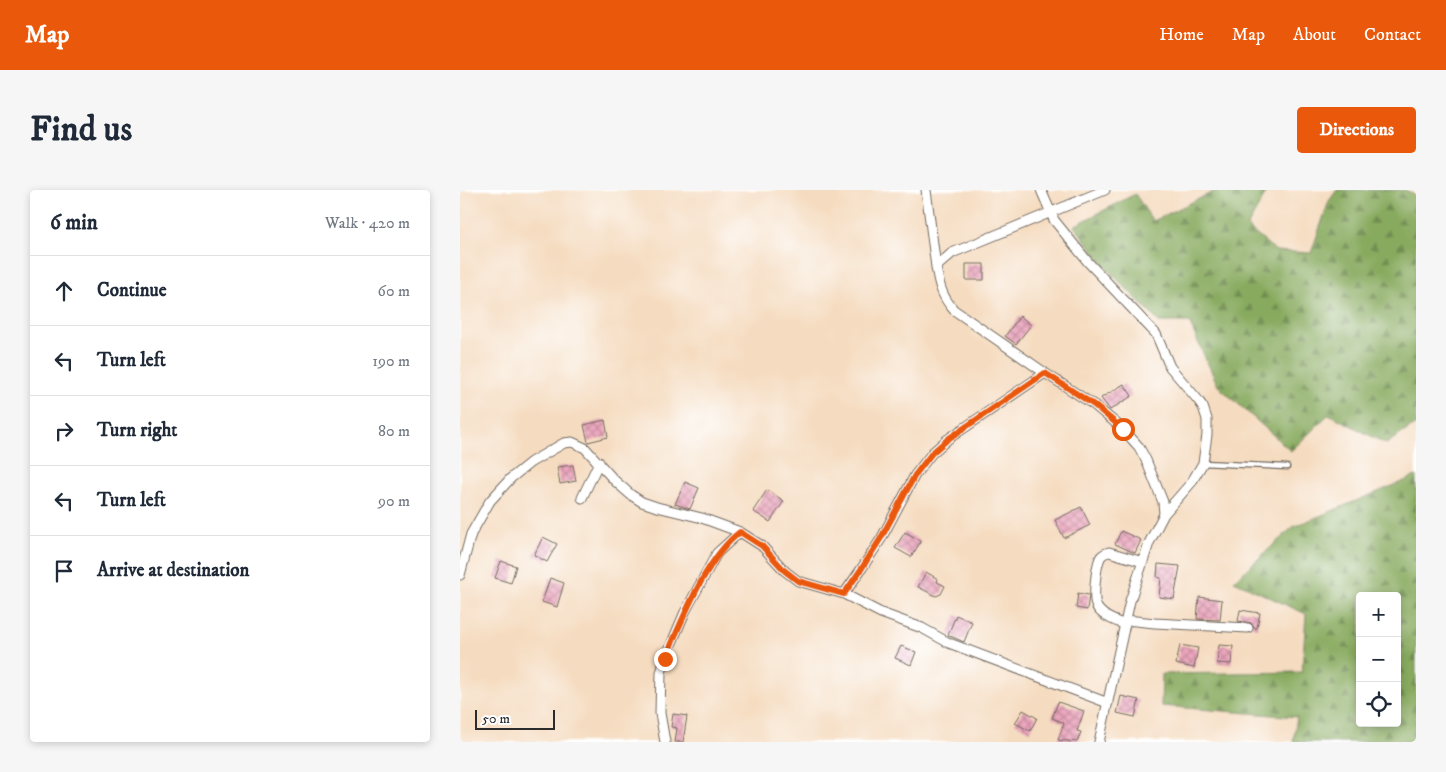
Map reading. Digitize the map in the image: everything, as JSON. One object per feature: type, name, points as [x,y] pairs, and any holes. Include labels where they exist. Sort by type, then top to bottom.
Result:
[{"type":"street","points":[[926,190],[936,268],[945,300],[954,310],[1094,405],[1123,429],[1139,447],[1163,502],[1164,514]]},
{"type":"street","points":[[1041,190],[1050,212],[1088,262],[1152,329],[1170,367],[1203,408],[1207,419],[1208,435],[1203,463],[1191,483],[1164,514],[1149,543],[1130,601],[1098,742]]},
{"type":"street","points":[[936,268],[952,253],[1105,190]]},
{"type":"street","points":[[844,594],[881,538],[915,475],[932,453],[948,439],[1045,373]]},
{"type":"street","points":[[460,575],[471,534],[480,515],[490,501],[518,473],[546,453],[564,443],[572,442],[582,446],[622,488],[642,502],[702,518],[740,532],[762,546],[785,571],[798,581],[844,594],[882,613],[922,628],[958,647],[1108,703]]},
{"type":"street","points":[[582,498],[599,462]]},
{"type":"street","points":[[665,742],[660,713],[662,673],[665,659],[685,612],[715,558],[723,546],[740,532]]},
{"type":"street","points":[[1143,562],[1109,552],[1100,558],[1096,585],[1096,605],[1111,619],[1126,623],[1248,628]]},
{"type":"lane","points":[[1203,463],[1287,467]]},
{"type":"green space","points":[[1217,190],[1264,190],[1265,195],[1247,227],[1276,251],[1311,253],[1329,201],[1337,190],[1406,190],[1416,196],[1416,424],[1386,444],[1329,414],[1291,451],[1218,386],[1189,322],[1159,322],[1108,270],[1074,226],[1135,194],[1153,221]]},
{"type":"green space","points":[[1416,476],[1416,742],[1293,742],[1297,717],[1161,706],[1162,674],[1302,672],[1306,614],[1234,581],[1293,527]]},
{"type":"building","points":[[966,264],[984,264],[984,280],[966,280]]},
{"type":"building","points":[[1020,316],[1031,325],[1016,344],[1005,336]]},
{"type":"building","points":[[1124,384],[1132,396],[1110,410],[1101,398]]},
{"type":"building","points":[[605,420],[608,437],[588,442],[584,425]]},
{"type":"building","points":[[573,465],[576,481],[560,484],[557,467]]},
{"type":"building","points":[[685,482],[699,488],[690,509],[675,504]]},
{"type":"building","points":[[767,490],[784,501],[770,522],[753,511]]},
{"type":"building","points":[[1081,507],[1090,525],[1064,538],[1055,520]]},
{"type":"building","points":[[1121,531],[1141,540],[1135,553],[1115,544]]},
{"type":"building","points":[[905,532],[921,541],[911,557],[895,548]]},
{"type":"building","points":[[543,537],[557,544],[547,562],[534,555]]},
{"type":"building","points":[[501,561],[516,566],[511,583],[495,578]]},
{"type":"building","points":[[1158,564],[1180,566],[1174,599],[1159,597],[1161,578],[1157,577]]},
{"type":"building","points":[[926,572],[938,579],[937,582],[945,586],[941,594],[936,596],[918,587]]},
{"type":"building","points":[[550,578],[564,583],[557,607],[542,602]]},
{"type":"building","points":[[1078,593],[1089,595],[1087,610],[1076,608]]},
{"type":"building","points":[[1199,597],[1222,600],[1220,620],[1197,619]]},
{"type":"building","points":[[1240,610],[1260,613],[1257,628],[1254,628],[1251,623],[1238,621]]},
{"type":"building","points":[[956,615],[972,622],[964,642],[948,635]]},
{"type":"building","points":[[1180,645],[1198,648],[1194,668],[1176,664]]},
{"type":"building","points":[[1219,645],[1233,646],[1231,664],[1217,663]]},
{"type":"building","points":[[901,646],[916,652],[911,665],[895,658]]},
{"type":"building","points":[[1121,696],[1139,700],[1135,717],[1117,713]]},
{"type":"building","points":[[1058,702],[1084,711],[1077,731],[1081,732],[1077,742],[1058,740],[1064,723],[1052,718]]},
{"type":"building","points":[[1023,710],[1037,718],[1030,731],[1015,723]]},
{"type":"building","points":[[673,714],[687,716],[683,742],[675,742],[677,728],[671,727]]},
{"type":"route","points":[[665,659],[685,612],[718,554],[723,546],[740,532],[762,546],[785,571],[798,581],[844,594],[881,538],[915,475],[932,453],[948,439],[1045,373],[1094,405],[1123,429]]}]
